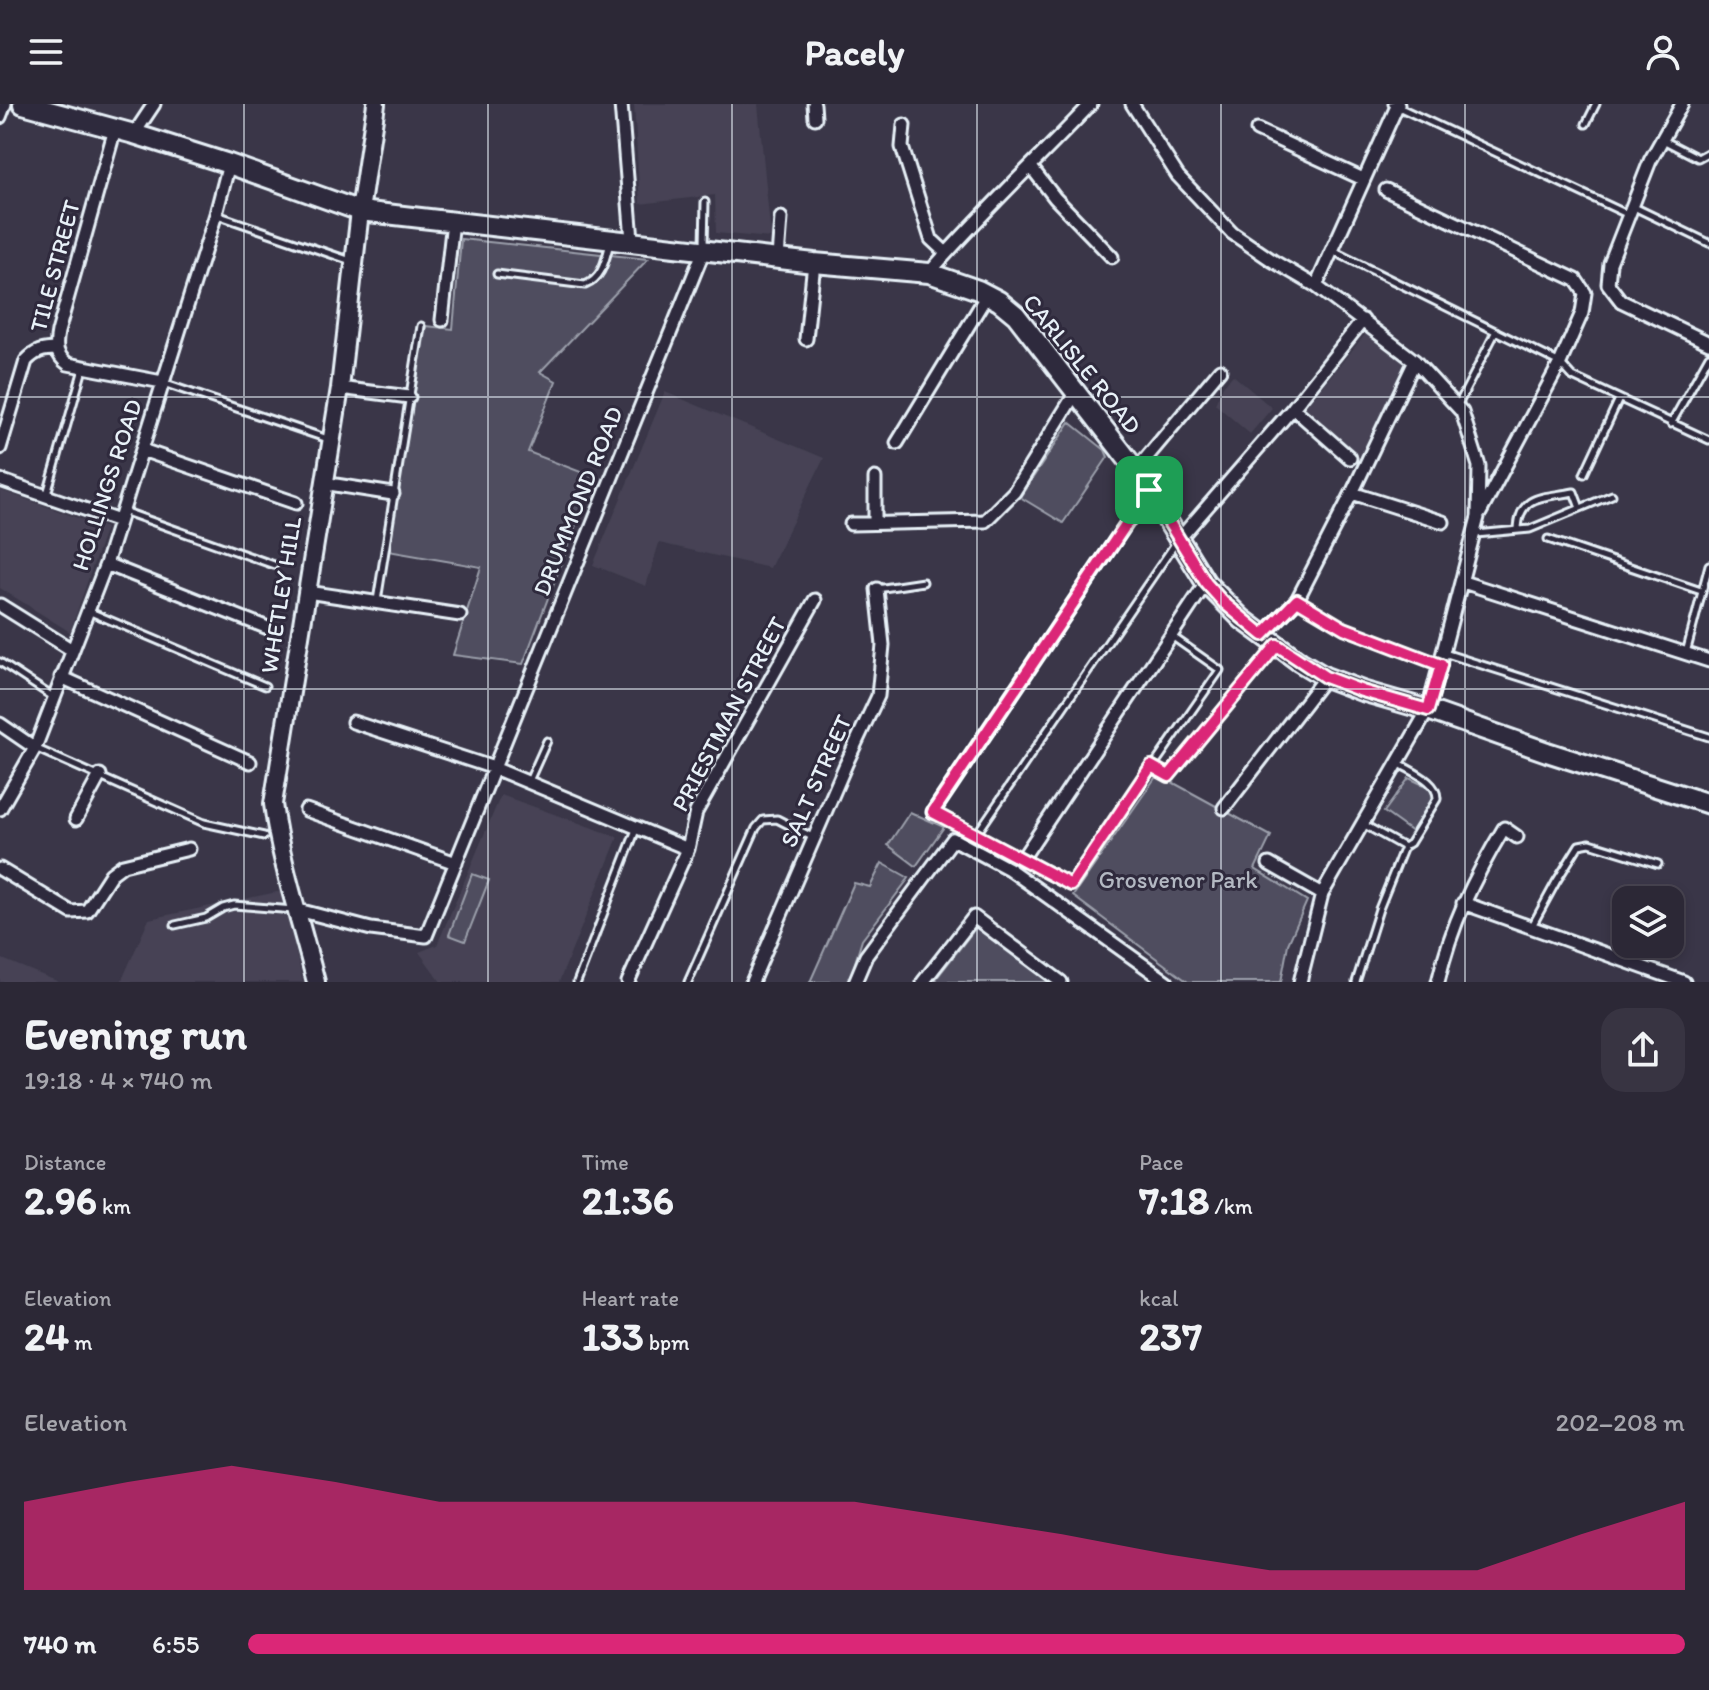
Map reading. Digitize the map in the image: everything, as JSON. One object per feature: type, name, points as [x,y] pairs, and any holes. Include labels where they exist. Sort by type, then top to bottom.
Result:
[{"type":"main road","name":"CARLISLE ROAD","points":[[23,104],[229,164],[360,211],[943,276],[987,295],[1016,315],[1136,470],[1206,583],[1223,602],[1270,640],[1325,677],[1362,691],[1709,804]]},
{"type":"main road","name":"WHETLEY HILL","points":[[316,982],[279,848],[273,804],[340,388],[360,211],[376,104]]},
{"type":"street","points":[[0,117],[5,104]]},
{"type":"street","points":[[134,134],[154,104]]},
{"type":"street","points":[[621,104],[632,240]]},
{"type":"street","points":[[814,104],[815,118]]},
{"type":"street","points":[[929,273],[972,223],[1091,104]]},
{"type":"street","points":[[1132,104],[1178,176],[1232,233],[1254,250],[1316,286],[1415,361],[1462,412],[1479,466],[1478,517],[1428,710],[1322,894],[1300,982]]},
{"type":"street","points":[[1682,104],[1650,161],[1610,263],[1608,284],[1621,301],[1709,343]]},
{"type":"street","points":[[1316,286],[1395,105]]},
{"type":"street","points":[[904,125],[902,147],[931,239],[946,253]]},
{"type":"street","name":"TILE STREET","points":[[115,129],[58,332],[56,349],[59,357],[83,368],[162,382]]},
{"type":"street","points":[[1257,130],[1363,179]]},
{"type":"street","name":"HOLLINGS ROAD","points":[[2,802],[35,748],[106,564],[229,164]]},
{"type":"street","points":[[1031,167],[1055,198],[1112,257]]},
{"type":"street","points":[[1386,190],[1576,280],[1585,293],[1582,313],[1560,363],[1478,517]]},
{"type":"street","points":[[778,258],[781,218]]},
{"type":"street","points":[[442,320],[453,221]]},
{"type":"street","name":"DRUMMOND ROAD","points":[[298,910],[371,929],[426,936],[704,250]]},
{"type":"street","points":[[806,339],[814,263]]},
{"type":"street","points":[[897,443],[987,295]]},
{"type":"street","points":[[1180,538],[1293,408],[1363,320]]},
{"type":"street","points":[[0,448],[26,361],[34,353],[56,349]]},
{"type":"street","points":[[1270,640],[1297,600],[1415,361]]},
{"type":"street","points":[[1136,470],[1220,370]]},
{"type":"street","points":[[340,388],[409,397]]},
{"type":"street","points":[[851,524],[985,521],[1014,492],[1076,392]]},
{"type":"street","points":[[1293,408],[1350,458]]},
{"type":"street","points":[[142,450],[296,503]]},
{"type":"street","points":[[875,478],[875,523]]},
{"type":"street","points":[[0,480],[121,516]]},
{"type":"street","points":[[323,483],[393,494]]},
{"type":"street","points":[[933,812],[1149,490]]},
{"type":"street","points":[[1352,493],[1443,522]]},
{"type":"street","points":[[106,564],[268,628]]},
{"type":"street","points":[[1463,582],[1709,661]]},
{"type":"street","points":[[1022,859],[1206,583]]},
{"type":"street","name":"SALT STREET","points":[[752,982],[878,696],[883,645],[877,589]]},
{"type":"street","points":[[307,592],[460,615]]},
{"type":"street","name":"PRIESTMAN STREET","points":[[628,982],[688,849],[696,812],[815,600]]},
{"type":"street","points":[[0,605],[72,650]]},
{"type":"street","points":[[61,677],[250,762]]},
{"type":"street","points":[[1224,808],[1325,677]]},
{"type":"street","points":[[353,722],[494,768],[688,849]]},
{"type":"street","points":[[0,724],[35,748]]},
{"type":"street","points":[[76,819],[100,775]]},
{"type":"street","points":[[306,810],[456,863]]},
{"type":"street","points":[[1438,982],[1475,875],[1504,828],[1517,837]]},
{"type":"street","points":[[855,982],[866,956],[953,839],[1009,869],[1167,982]]},
{"type":"street","points":[[0,869],[71,912],[87,911],[111,874],[123,865],[189,849]]},
{"type":"street","points":[[1269,864],[1322,894]]},
{"type":"street","points":[[1463,903],[1684,982]]},
{"type":"street","points":[[923,982],[974,917],[1061,982]]},
{"type":"lane","points":[[1586,124],[1596,104]]},
{"type":"lane","points":[[1395,105],[1709,243]]},
{"type":"lane","points":[[1662,140],[1698,158],[1709,152]]},
{"type":"lane","points":[[704,250],[705,202]]},
{"type":"lane","points":[[216,214],[356,263]]},
{"type":"lane","points":[[497,274],[585,285],[595,282],[612,238]]},
{"type":"lane","points":[[1330,250],[1560,363],[1573,377],[1709,440]]},
{"type":"lane","points":[[377,602],[421,326]]},
{"type":"lane","points":[[1457,407],[1496,331]]},
{"type":"lane","points":[[1671,424],[1709,356]]},
{"type":"lane","points":[[46,496],[83,368]]},
{"type":"lane","points":[[162,382],[331,440]]},
{"type":"lane","points":[[1584,474],[1619,399]]},
{"type":"lane","points":[[1518,530],[1520,511],[1530,501],[1574,492],[1580,508]]},
{"type":"lane","points":[[1474,534],[1530,529],[1612,495]]},
{"type":"lane","points":[[121,516],[274,565]]},
{"type":"lane","points":[[976,835],[1169,549],[1180,538]]},
{"type":"lane","points":[[1548,539],[1701,591]]},
{"type":"lane","points":[[1686,653],[1709,565]]},
{"type":"lane","points":[[877,589],[923,582]]},
{"type":"lane","points":[[1297,600],[1344,628],[1709,737]]},
{"type":"lane","points":[[87,611],[265,686]]},
{"type":"lane","points":[[933,812],[1071,885],[1220,670],[1170,635]]},
{"type":"lane","points":[[1151,766],[1169,776],[1270,640]]},
{"type":"lane","points":[[0,662],[54,697]]},
{"type":"lane","points":[[529,782],[547,741]]},
{"type":"lane","points":[[35,748],[204,823],[264,836]]},
{"type":"lane","points":[[1356,982],[1379,909],[1404,847],[1410,843],[1438,793],[1434,786],[1397,763]]},
{"type":"lane","points":[[688,982],[756,828],[763,820],[777,819],[814,838]]},
{"type":"lane","points":[[1362,823],[1404,847]]},
{"type":"lane","points":[[577,982],[637,827]]},
{"type":"lane","points":[[1532,927],[1579,845],[1590,843],[1658,864]]},
{"type":"lane","points":[[175,925],[206,918],[234,905],[298,910]]},
{"type":"shaded area","points":[[634,104],[758,104],[771,238],[716,233],[715,195],[640,204]]},
{"type":"shaded area","points":[[1368,331],[1408,365],[1362,458],[1305,407]]},
{"type":"shaded area","points":[[1233,375],[1272,408],[1250,434],[1215,404],[1223,386]]},
{"type":"shaded area","points":[[665,392],[824,458],[770,568],[659,543],[646,586],[593,565]]},
{"type":"shaded area","points":[[0,490],[106,528],[70,632],[0,588]]},
{"type":"shaded area","points":[[501,795],[618,837],[559,982],[441,982],[419,952],[437,945]]},
{"type":"shaded area","points":[[282,891],[303,982],[121,982],[149,919]]},
{"type":"shaded area","points":[[0,958],[59,982],[0,982]]},
{"type":"green space","points":[[461,239],[648,259],[540,372],[556,381],[528,452],[594,477],[523,664],[453,655],[481,567],[388,551],[426,326],[453,329]]},
{"type":"green space","points":[[1070,422],[1105,450],[1108,457],[1063,523],[1020,497]]},
{"type":"green space","name":"Grosvenor Park","points":[[1161,776],[1271,836],[1255,869],[1307,901],[1288,944],[1281,982],[1188,982],[1073,896],[1155,778]]},
{"type":"green space","points":[[1409,778],[1430,788],[1434,797],[1412,832],[1384,812]]},
{"type":"green space","points":[[910,812],[944,827],[916,866],[888,845]]},
{"type":"green space","points":[[882,863],[909,878],[862,940],[849,982],[810,982],[854,883],[870,887]]},
{"type":"green space","points":[[472,874],[489,880],[465,941],[449,935]]},
{"type":"green space","points":[[978,925],[1053,982],[938,982],[936,979]]},
{"type":"route","points":[[1149,490],[1206,583],[1223,602],[1263,635],[1297,600],[1344,628],[1441,665],[1428,710],[1325,677],[1277,645],[1169,776],[1151,766],[1071,885],[933,812],[1149,490]]}]
